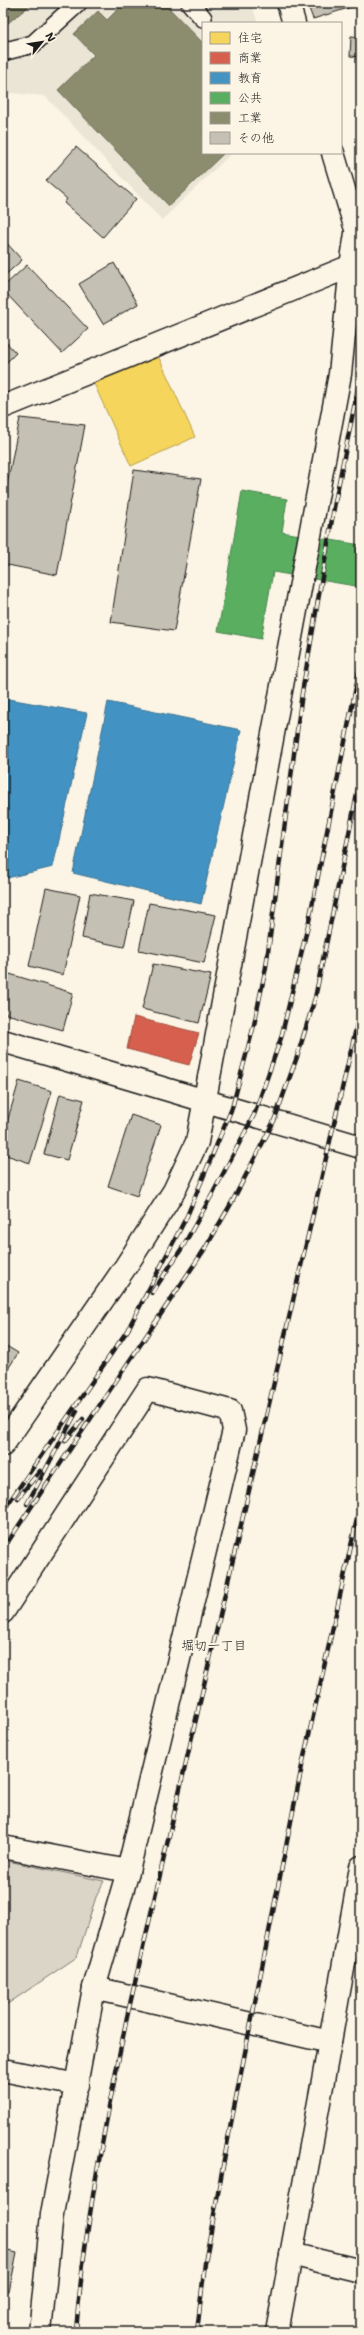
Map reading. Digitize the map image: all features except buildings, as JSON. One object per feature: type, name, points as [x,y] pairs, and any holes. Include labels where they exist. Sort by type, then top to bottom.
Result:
[{"type":"street","points":[[288,3],[294,22]]},
{"type":"street","points":[[333,154],[357,232]]},
{"type":"street","points":[[3,1445],[126,1266],[174,1191],[197,1142],[340,374],[351,266],[361,201]]},
{"type":"street","points":[[3,407],[351,266]]},
{"type":"street","points":[[3,1041],[361,1147]]},
{"type":"street","points":[[3,1612],[148,1389],[230,1411],[234,1430],[128,1871],[94,1988],[52,2214],[40,2332]]},
{"type":"street","points":[[3,1847],[128,1871]]},
{"type":"street","points":[[277,2332],[361,1867]]},
{"type":"street","points":[[94,1988],[330,2042]]},
{"type":"street","points":[[3,2070],[77,2085]]},
{"type":"street","points":[[291,2254],[361,2271]]},
{"type":"lane","points":[[3,48],[6,51],[33,44],[78,3]]},
{"type":"lane","points":[[190,3],[203,18]]},
{"type":"shaded area","points":[[3,3],[251,3],[258,22],[202,22],[202,154],[231,154],[162,220],[45,96],[11,93],[3,100]]},
{"type":"shaded area","points":[[3,1860],[104,1881],[96,1897],[77,1957],[3,2007]]},
{"type":"railway","points":[[126,1333],[187,1216],[232,1108],[254,1025],[266,967],[302,693],[335,502],[361,373]]},
{"type":"railway","points":[[152,1293],[182,1248],[254,1115],[281,1038],[309,921],[361,662]]},
{"type":"railway","points":[[3,1549],[206,1247],[232,1202],[274,1121],[297,1057],[315,998],[361,775]]},
{"type":"railway","points":[[76,2332],[84,2253],[90,2213],[127,2017],[361,1007]]},
{"type":"railway","points":[[3,1511],[129,1328]]},
{"type":"railway","points":[[27,1504],[77,1411]]},
{"type":"railway","points":[[65,1441],[83,1419]]},
{"type":"railway","points":[[18,1498],[40,1471]]},
{"type":"railway","points":[[197,2332],[205,2263],[231,2123],[302,1766],[361,1501]]},
{"type":"district","name":"堀切一丁目","points":[[214,1645]]}]
